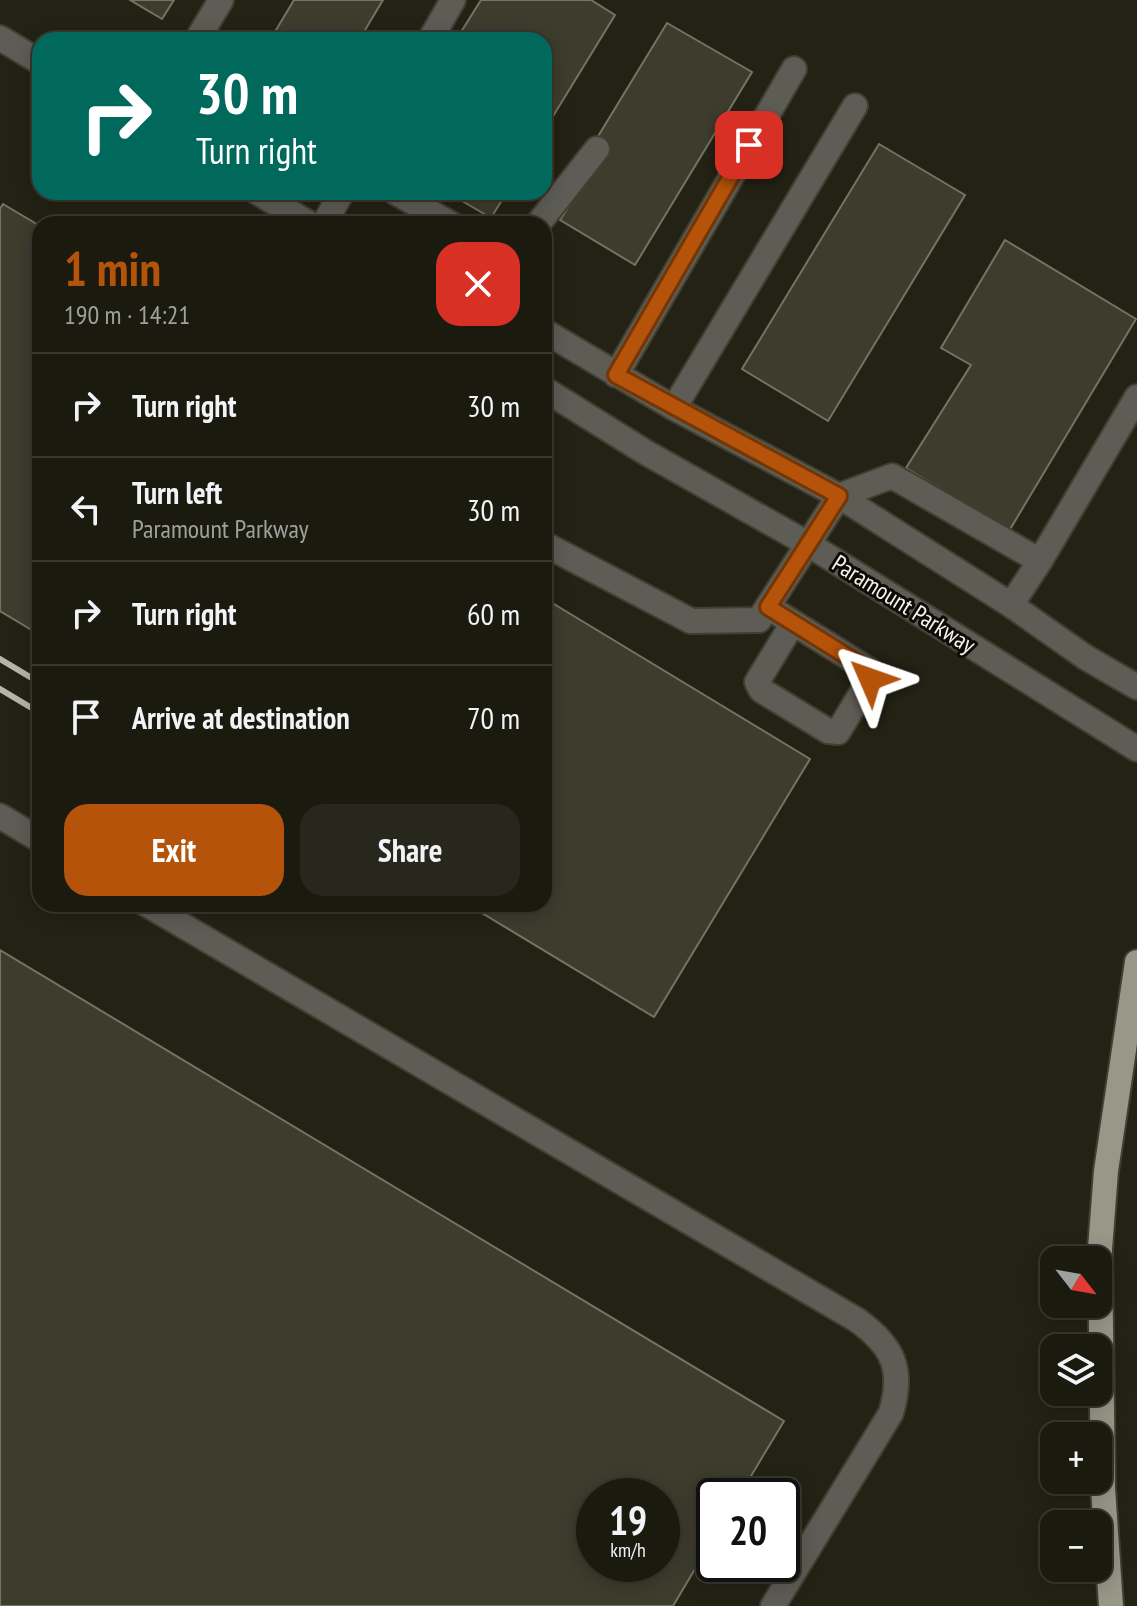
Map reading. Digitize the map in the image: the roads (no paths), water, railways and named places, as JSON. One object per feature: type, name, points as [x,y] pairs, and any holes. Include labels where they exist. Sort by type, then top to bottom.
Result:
[{"type":"main road","points":[[1111,1606],[1103,1488],[1100,1249],[1106,1171],[1137,962]]},
{"type":"street","points":[[202,32],[221,0]]},
{"type":"street","points":[[435,32],[453,0]]},
{"type":"street","points":[[0,38],[32,57]]},
{"type":"street","points":[[616,375],[794,69]]},
{"type":"street","points":[[674,408],[855,106]]},
{"type":"street","points":[[544,216],[597,149]]},
{"type":"street","points":[[409,200],[437,216]]},
{"type":"street","points":[[552,336],[674,408],[839,496],[1011,605],[1085,657],[1137,687]]},
{"type":"street","name":"Paramount Parkway","points":[[552,394],[645,452],[808,544],[1137,749]]},
{"type":"street","points":[[1011,605],[1137,397]]},
{"type":"street","points":[[552,548],[691,621],[759,620],[839,496],[892,476],[1040,561]]},
{"type":"street","points":[[768,607],[869,670],[870,679],[838,732],[828,731],[761,690],[757,682],[793,623]]},
{"type":"street","points":[[0,816],[32,835]]},
{"type":"street","points":[[160,912],[857,1320],[880,1339],[893,1358],[897,1372],[898,1387],[891,1413],[773,1606]]},
{"type":"railway","points":[[0,659],[32,678]]},
{"type":"railway","points":[[0,689],[32,708]]}]
